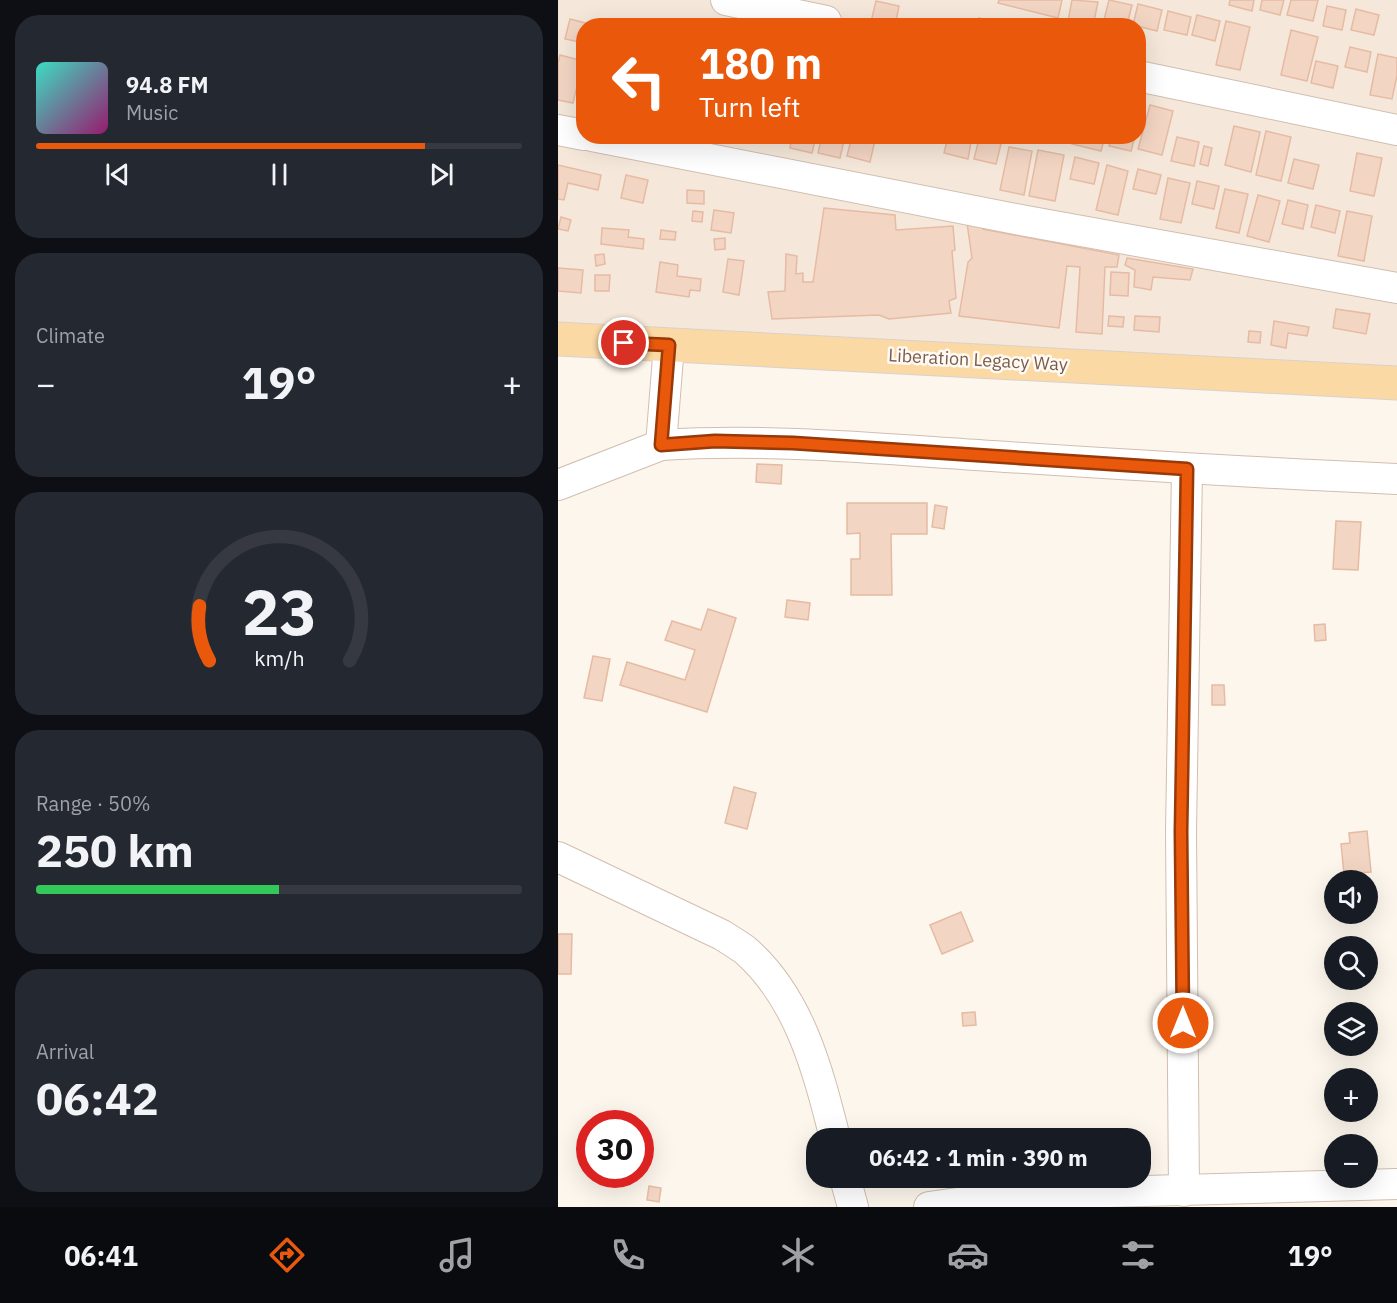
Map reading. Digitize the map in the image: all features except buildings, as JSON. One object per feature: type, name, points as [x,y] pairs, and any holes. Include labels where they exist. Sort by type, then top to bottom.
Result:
[{"type":"main road","name":"Liberation Legacy Way","points":[[558,339],[1397,383]]},
{"type":"street","points":[[726,0],[812,18]]},
{"type":"street","points":[[1146,78],[1397,130]]},
{"type":"street","points":[[558,130],[576,133]]},
{"type":"street","points":[[633,144],[1026,221],[1397,288]]},
{"type":"street","points":[[661,445],[669,345]]},
{"type":"street","points":[[558,484],[661,445],[715,441],[793,443],[1187,469],[1397,479]]},
{"type":"street","points":[[1184,1191],[1181,832],[1187,469]]},
{"type":"street","points":[[558,857],[722,935],[744,950],[763,969],[783,996],[800,1026],[816,1066],[832,1128]]},
{"type":"street","points":[[929,1207],[964,1202],[1108,1192],[1397,1184]]},
{"type":"street","points":[[848,1188],[853,1207]]},
{"type":"shaded area","points":[[558,0],[1397,0],[1397,371],[558,325]]},
{"type":"route","points":[[624,343],[669,345],[661,445],[715,441],[793,443],[1187,469],[1181,832],[1183,1023]]}]
